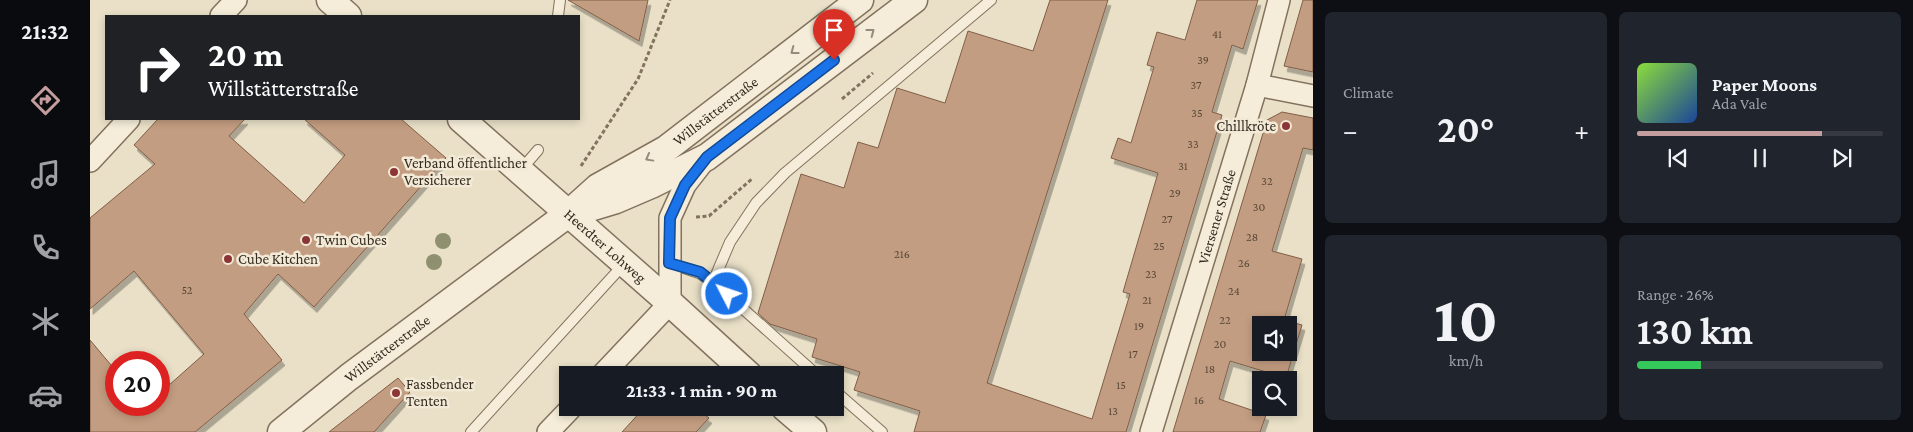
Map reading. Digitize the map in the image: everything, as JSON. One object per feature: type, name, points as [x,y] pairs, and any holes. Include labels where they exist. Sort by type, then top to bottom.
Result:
[{"type":"street","points":[[222,15],[236,0]]},
{"type":"street","points":[[330,0],[347,15]]},
{"type":"street","name":"Willstätterstraße","points":[[281,432],[348,377],[568,214],[598,187],[666,148],[860,0]]},
{"type":"street","name":"Willstätterstraße","points":[[568,214],[625,196],[707,157],[914,0]]},
{"type":"street","name":"Viersener Straße","points":[[1151,432],[1257,85],[1279,0]]},
{"type":"street","points":[[1257,85],[1313,96]]},
{"type":"street","points":[[90,161],[127,120]]},
{"type":"street","name":"Heerdter Lohweg","points":[[462,120],[739,366]]},
{"type":"street","name":"Willstätterstraße","points":[[670,303],[670,218],[685,185],[707,157]]},
{"type":"street","points":[[610,366],[670,303]]},
{"type":"street","points":[[548,432],[564,416]]},
{"type":"street","points":[[794,416],[813,432]]},
{"type":"lane","points":[[558,15],[560,0]]},
{"type":"lane","points":[[713,282],[730,242],[756,203],[784,173],[991,0]]},
{"type":"lane","points":[[520,171],[538,150]]},
{"type":"lane","points":[[471,432],[624,263]]},
{"type":"lane","points":[[669,263],[700,272],[807,366]]},
{"type":"lane","points":[[844,398],[882,432]]},
{"type":"path","points":[[579,169],[638,79],[670,0]]},
{"type":"path","points":[[840,100],[878,69]]},
{"type":"path","points":[[670,218],[709,216],[753,178]]},
{"type":"building","points":[[568,0],[648,0],[639,41]]},
{"type":"building","points":[[1050,0],[1108,0],[987,383],[1092,419],[1130,294],[1123,292],[1158,173],[1111,158],[1118,138],[1131,143],[1154,67],[1147,65],[1157,32],[1185,40],[1197,0],[1258,0],[1243,49],[1232,45],[1212,112],[1222,115],[1126,432],[914,432],[920,411],[854,390],[860,372],[812,357],[817,339],[770,324],[758,313],[801,174],[844,188],[858,142],[878,148],[897,88],[945,103],[968,31],[1033,51]]},
{"type":"building","points":[[1303,0],[1313,0],[1313,72],[1284,66]]},
{"type":"building","points":[[1282,112],[1313,118],[1313,150],[1303,148],[1272,251],[1302,259],[1285,316],[1252,316],[1252,361],[1291,361],[1288,371],[1263,371],[1230,361],[1219,399],[1252,410],[1252,416],[1266,416],[1260,432],[1173,432],[1267,120]]},
{"type":"building","points":[[157,120],[244,120],[229,136],[304,203],[345,155],[305,120],[402,120],[446,158],[314,307],[278,274],[244,314],[282,360],[195,432],[90,432],[90,340],[105,358],[105,416],[170,416],[170,384],[204,354],[134,271],[90,309],[90,218],[155,164],[134,145]]},
{"type":"building","points":[[1297,324],[1302,325],[1297,342]]},
{"type":"building","points":[[398,378],[410,392],[374,432],[329,432]]},
{"type":"building","points":[[637,416],[706,416],[709,418],[696,432],[622,432]]},
{"type":"place","name":"Chillkröte","points":[[1286,126]]},
{"type":"place","name":"Verband öffentlicher Versicherer","points":[[394,172]]},
{"type":"place","name":"Twin Cubes","points":[[306,240]]},
{"type":"place","name":"Cube Kitchen","points":[[228,259]]},
{"type":"place","name":"Fassbender Tenten","points":[[396,393]]},
{"type":"route","points":[[727,294],[700,272],[669,263],[670,218],[675,206],[685,185],[707,157],[834,60]]}]
